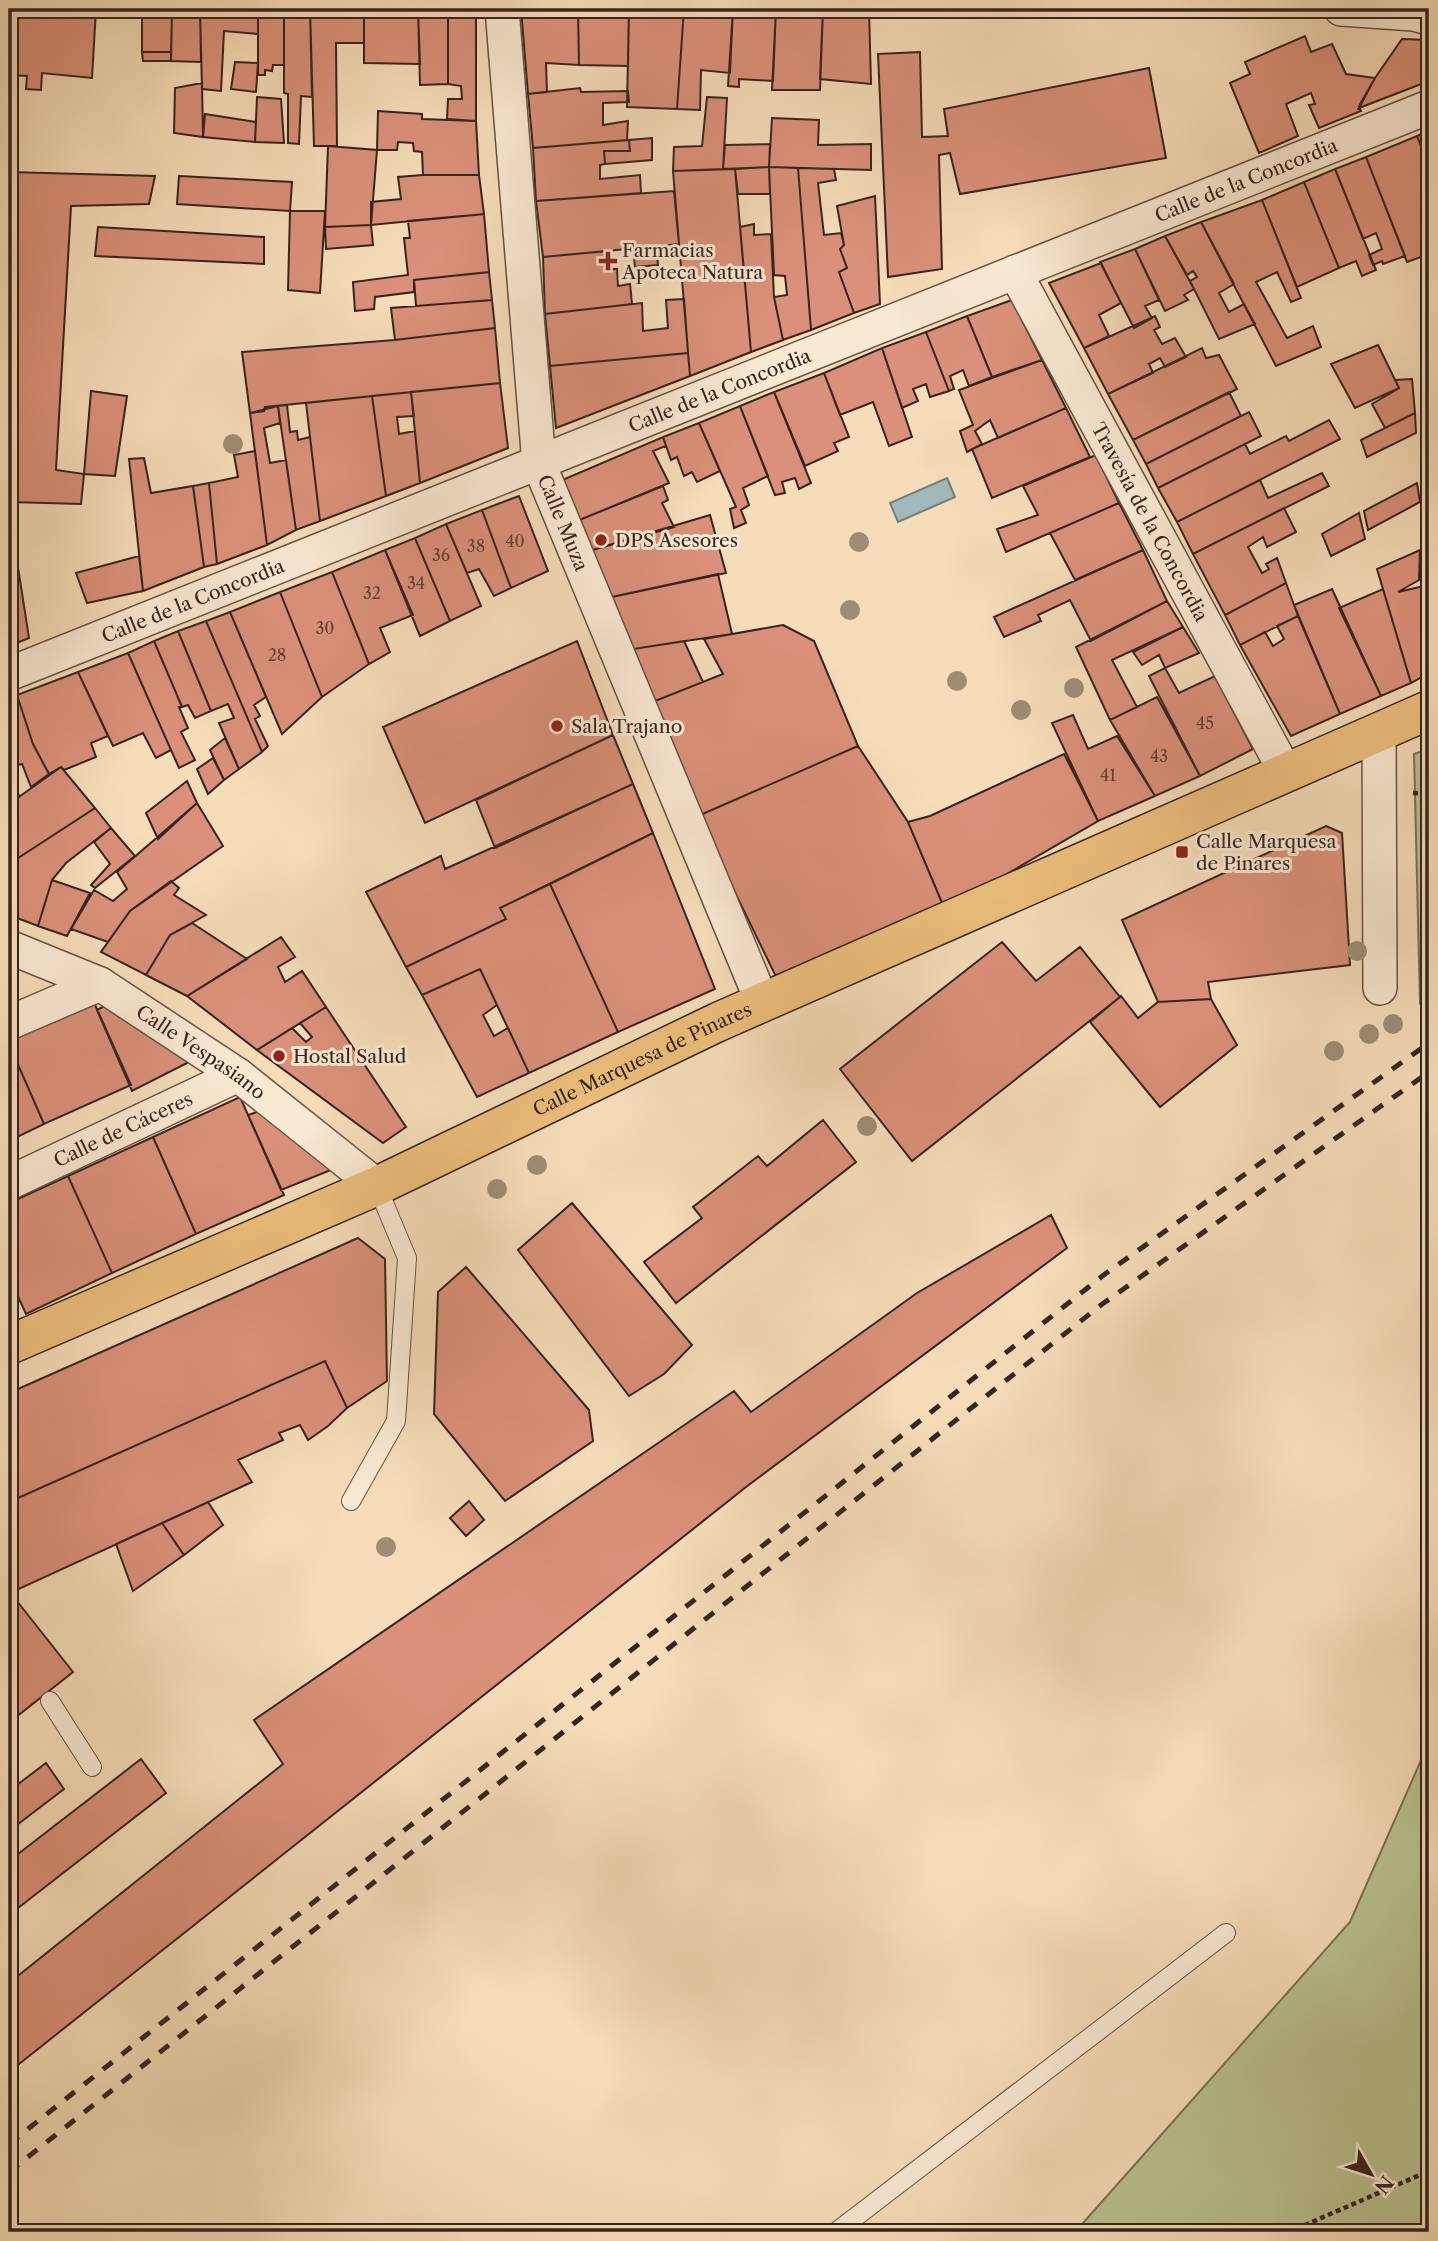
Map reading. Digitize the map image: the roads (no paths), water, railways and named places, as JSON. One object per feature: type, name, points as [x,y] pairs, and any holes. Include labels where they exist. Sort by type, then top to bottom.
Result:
[{"type":"main road","name":"Calle Marquesa de Pinares","points":[[9,1345],[377,1186],[706,1028],[1378,730],[1429,710]]},
{"type":"street","name":"Calle Muza","points":[[502,9],[539,464],[762,1004]]},
{"type":"street","points":[[1341,9],[1414,14],[1429,18]]},
{"type":"street","name":"Calle de la Concordia","points":[[9,674],[1429,107]]},
{"type":"street","name":"Travesía de la Concordia","points":[[1015,272],[1286,771]]},
{"type":"street","points":[[1378,730],[1380,988]]},
{"type":"street","name":"Calle Vespasiano","points":[[9,947],[100,984],[238,1075],[377,1186]]},
{"type":"street","points":[[9,1023],[100,984]]},
{"type":"street","name":"Calle de Cáceres","points":[[9,1183],[238,1075]]},
{"type":"lane","points":[[351,1501],[396,1421],[407,1258],[377,1186]]},
{"type":"lane","points":[[50,1701],[92,1767]]},
{"type":"lane","points":[[836,2232],[1226,1933]]},
{"type":"water","points":[[947,478],[955,497],[898,522],[890,503]]},
{"type":"railway","points":[[9,2144],[1105,1274],[1429,1043]]},
{"type":"railway","points":[[9,2172],[1101,1305],[1429,1072]]},
{"type":"place","name":"Farmacias Apoteca Natura","points":[[608,261]]},
{"type":"place","name":"DPS Asesores","points":[[601,540]]},
{"type":"place","name":"Sala Trajano","points":[[557,726]]},
{"type":"place","name":"Calle Marquesa de Pinares","points":[[1182,852]]},
{"type":"place","name":"Hostal Salud","points":[[279,1056]]}]
